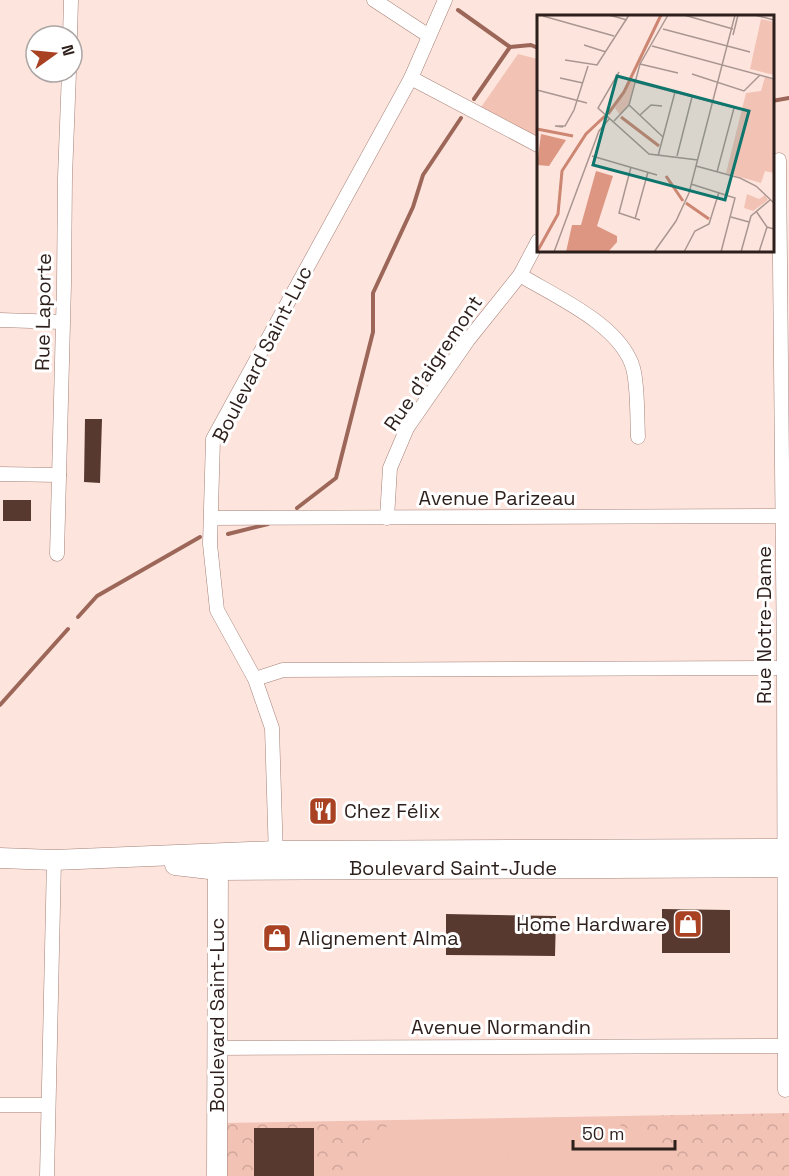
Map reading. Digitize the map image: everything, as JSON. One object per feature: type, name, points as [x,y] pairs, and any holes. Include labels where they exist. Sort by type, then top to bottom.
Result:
[{"type":"street","points":[[70,24],[71,0]]},
{"type":"street","points":[[374,0],[429,36]]},
{"type":"street","name":"Boulevard Saint-Luc","points":[[275,860],[272,728],[255,679],[217,610],[210,544],[213,440],[411,78],[446,0]]},
{"type":"street","points":[[411,78],[537,144]]},
{"type":"street","name":"Rue Laporte","points":[[57,554],[69,84]]},
{"type":"street","name":"Rue Notre-Dame","points":[[780,160],[786,858],[785,1090]]},
{"type":"street","name":"Rue d'aigremont","points":[[387,518],[390,468],[407,428],[468,340],[520,275],[537,243]]},
{"type":"street","points":[[520,275],[605,327],[624,348],[633,368],[638,437]]},
{"type":"street","points":[[0,320],[62,322]]},
{"type":"street","points":[[0,474],[59,476]]},
{"type":"street","name":"Avenue Parizeau","points":[[211,518],[783,516]]},
{"type":"street","points":[[255,679],[283,670],[784,668]]},
{"type":"street","name":"Boulevard Saint-Jude","points":[[0,858],[218,861],[786,858]]},
{"type":"street","points":[[47,1176],[54,860]]},
{"type":"street","name":"Boulevard Saint-Luc","points":[[217,1176],[218,861]]},
{"type":"street","name":"Avenue Normandin","points":[[217,1048],[785,1046]]},
{"type":"street","points":[[0,1105],[48,1105]]},
{"type":"green space","points":[[518,54],[537,59],[537,144],[477,113]]},
{"type":"green space","points":[[789,1113],[789,1176],[223,1176],[223,1123]]},
{"type":"green space","points":[[509,1120],[507,1176],[359,1176],[361,1159],[368,1142],[375,1133],[385,1127],[419,1121]]},
{"type":"green space","points":[[512,1121],[613,1122],[633,1131],[647,1142],[657,1153],[665,1176],[511,1176]]},
{"type":"building","points":[[85,419],[102,419],[100,483],[84,482]]},
{"type":"building","points":[[3,500],[31,500],[31,521],[3,521]]},
{"type":"building","points":[[662,909],[730,910],[730,953],[662,953]]},
{"type":"building","points":[[446,914],[556,916],[555,956],[446,955]]},
{"type":"building","points":[[254,1128],[314,1128],[314,1176],[254,1176]]},
{"type":"waterway","points":[[458,10],[510,47],[531,45],[537,48]]},
{"type":"waterway","points":[[474,99],[510,47]]},
{"type":"waterway","points":[[774,101],[789,98]]},
{"type":"waterway","points":[[297,508],[336,478],[373,332],[373,293],[413,207],[423,175],[461,118]]},
{"type":"waterway","points":[[228,534],[268,524]]},
{"type":"waterway","points":[[78,617],[97,596],[200,537]]},
{"type":"waterway","points":[[0,705],[68,629]]},
{"type":"place","name":"Chez Félix","points":[[323,811]]},
{"type":"place","name":"Home Hardware","points":[[688,924]]},
{"type":"place","name":"Alignement Alma","points":[[277,938]]}]
